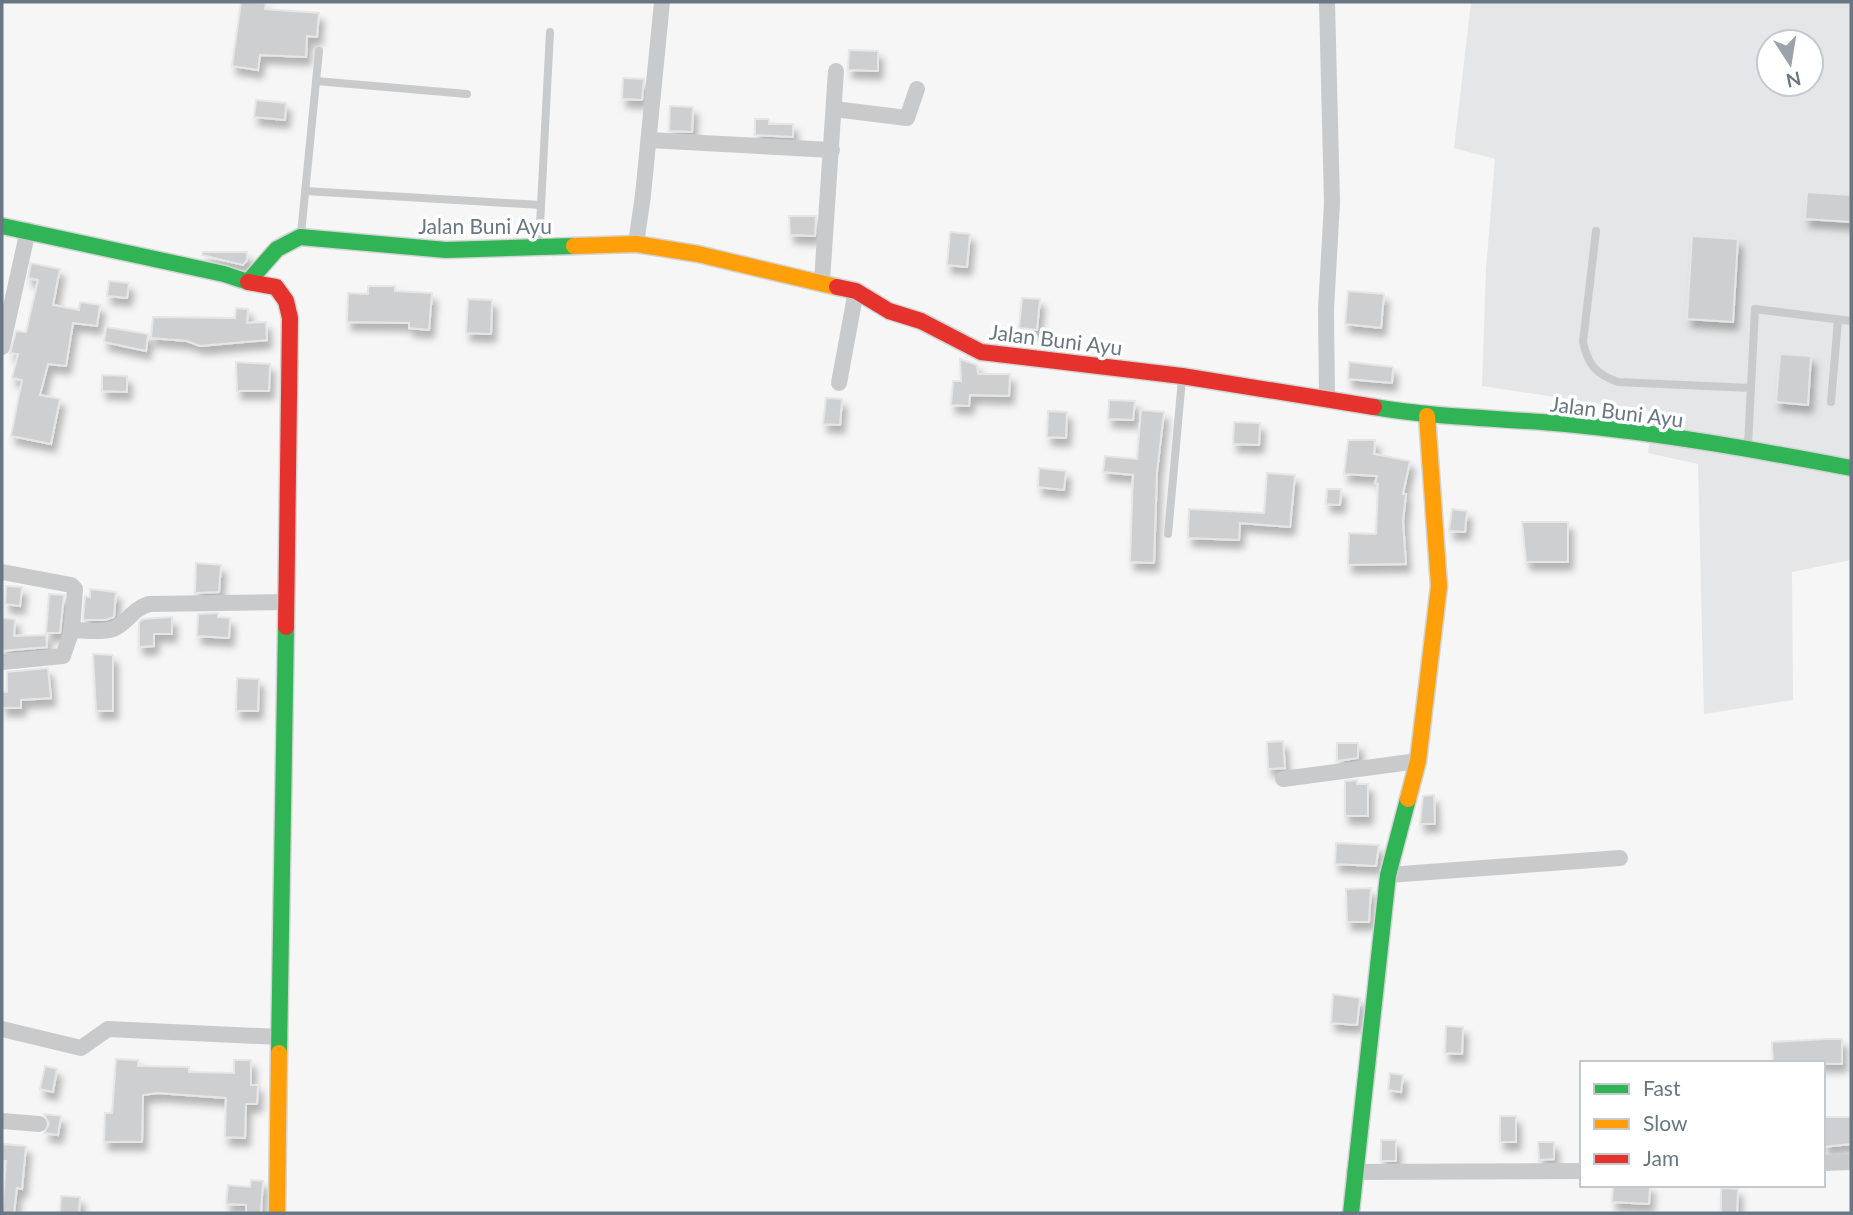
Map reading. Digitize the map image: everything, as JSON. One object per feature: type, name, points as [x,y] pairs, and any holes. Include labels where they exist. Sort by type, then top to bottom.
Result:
[{"type":"main road","points":[[2,226],[252,277],[276,287],[286,300],[290,318],[277,1213]]},
{"type":"main road","name":"Jalan Buni Ayu","points":[[300,237],[446,250],[636,244],[698,254],[856,291],[889,311],[921,321],[981,352],[1182,376],[1427,416],[1566,424],[1748,448],[1851,468]]},
{"type":"main road","points":[[252,277],[272,253],[283,244],[300,237]]},
{"type":"main road","points":[[1350,1213],[1365,1172],[1388,875],[1418,761],[1439,586],[1427,416]]},
{"type":"street","points":[[636,244],[662,2]]},
{"type":"street","points":[[1327,2],[1332,203],[1326,309],[1327,398]]},
{"type":"street","points":[[822,281],[836,71]]},
{"type":"street","points":[[835,109],[907,118],[917,89]]},
{"type":"street","points":[[649,140],[832,150]]},
{"type":"street","points":[[2,347],[28,230]]},
{"type":"street","points":[[839,383],[856,291]]},
{"type":"street","points":[[2,572],[73,586],[72,629],[64,656],[2,662]]},
{"type":"street","points":[[72,629],[108,631],[118,626],[136,608],[149,604],[286,602]]},
{"type":"street","points":[[1283,779],[1418,761]]},
{"type":"street","points":[[1388,875],[1620,858]]},
{"type":"street","points":[[2,1029],[82,1048],[108,1029],[281,1037]]},
{"type":"street","points":[[2,1121],[39,1124]]},
{"type":"street","points":[[1825,1163],[1851,1162]]},
{"type":"street","points":[[1365,1172],[1580,1171]]},
{"type":"lane","points":[[539,247],[550,32]]},
{"type":"lane","points":[[300,237],[319,51]]},
{"type":"lane","points":[[316,81],[467,94]]},
{"type":"lane","points":[[305,191],[541,205]]},
{"type":"lane","points":[[1596,231],[1583,342],[1586,359],[1598,375],[1618,382],[1751,388]]},
{"type":"lane","points":[[1748,448],[1755,309],[1851,321]]},
{"type":"lane","points":[[1831,402],[1838,320]]},
{"type":"lane","points":[[1168,534],[1182,376]]},
{"type":"shaded area","points":[[1471,2],[1851,2],[1851,560],[1792,572],[1793,700],[1704,714],[1698,464],[1648,453],[1654,412],[1482,386],[1486,269],[1495,159],[1454,148]]},
{"type":"building","points":[[241,2],[266,3],[265,9],[319,13],[317,37],[307,36],[306,57],[260,55],[258,70],[232,66]]},
{"type":"building","points":[[849,50],[878,51],[878,71],[848,70]]},
{"type":"building","points":[[623,78],[644,79],[642,100],[622,99]]},
{"type":"building","points":[[256,100],[286,103],[285,120],[254,117]]},
{"type":"building","points":[[670,106],[693,107],[692,132],[669,131]]},
{"type":"building","points":[[755,119],[769,119],[769,124],[793,124],[793,137],[755,135]]},
{"type":"building","points":[[1807,192],[1851,195],[1851,222],[1805,219]]},
{"type":"building","points":[[789,216],[816,216],[815,236],[790,235]]},
{"type":"building","points":[[950,232],[970,234],[967,267],[947,265]]},
{"type":"building","points":[[1692,236],[1738,239],[1733,322],[1687,319]]},
{"type":"building","points":[[203,252],[247,252],[247,260],[243,265],[202,255]]},
{"type":"building","points":[[31,263],[60,269],[53,305],[79,310],[80,302],[100,305],[97,326],[73,323],[66,366],[48,364],[40,395],[60,399],[51,444],[11,436],[22,380],[12,378],[18,354],[10,353],[16,331],[26,332],[38,280],[28,278]]},
{"type":"building","points":[[109,281],[129,283],[127,298],[107,296]]},
{"type":"building","points":[[368,286],[395,286],[395,291],[432,293],[429,330],[409,328],[409,323],[347,322],[348,293],[368,294]]},
{"type":"building","points":[[1348,291],[1384,294],[1381,328],[1345,324]]},
{"type":"building","points":[[1022,298],[1040,299],[1037,330],[1019,328]]},
{"type":"building","points":[[468,299],[492,300],[491,334],[466,333]]},
{"type":"building","points":[[236,308],[248,309],[247,323],[266,322],[267,340],[200,346],[187,341],[151,338],[153,317],[235,318]]},
{"type":"building","points":[[106,327],[148,334],[146,351],[104,342]]},
{"type":"building","points":[[1780,354],[1811,356],[1808,405],[1776,402]]},
{"type":"building","points":[[960,359],[977,365],[978,374],[1010,374],[1009,396],[970,395],[969,406],[951,405],[953,381],[961,381]]},
{"type":"building","points":[[236,362],[270,364],[269,391],[237,391]]},
{"type":"building","points":[[1349,362],[1393,367],[1392,383],[1348,379]]},
{"type":"building","points":[[102,375],[127,376],[127,392],[102,391]]},
{"type":"building","points":[[826,398],[842,399],[840,425],[823,424]]},
{"type":"building","points":[[1109,400],[1135,401],[1133,420],[1108,419]]},
{"type":"building","points":[[1141,410],[1164,412],[1157,472],[1154,563],[1130,562],[1133,475],[1103,472],[1105,456],[1137,459]]},
{"type":"building","points":[[1048,411],[1067,412],[1066,438],[1047,437]]},
{"type":"building","points":[[1234,422],[1260,423],[1259,445],[1233,444]]},
{"type":"building","points":[[1348,440],[1375,440],[1374,454],[1410,461],[1403,494],[1406,494],[1403,521],[1406,564],[1348,565],[1349,533],[1376,534],[1378,484],[1375,483],[1377,476],[1344,474]]},
{"type":"building","points":[[1039,468],[1066,471],[1064,490],[1038,487]]},
{"type":"building","points":[[1267,473],[1295,475],[1290,527],[1240,523],[1239,540],[1188,538],[1189,509],[1264,513]]},
{"type":"building","points":[[1327,489],[1341,489],[1340,505],[1326,504]]},
{"type":"building","points":[[1452,509],[1467,511],[1465,532],[1449,531]]},
{"type":"building","points":[[1522,522],[1568,522],[1568,562],[1526,562]]},
{"type":"building","points":[[196,563],[221,565],[219,592],[195,593]]},
{"type":"building","points":[[6,586],[22,587],[20,606],[5,604]]},
{"type":"building","points":[[90,589],[116,592],[114,617],[105,620],[83,620],[85,596],[90,597]]},
{"type":"building","points":[[49,594],[64,595],[60,633],[46,633]]},
{"type":"building","points":[[218,613],[218,617],[230,618],[229,638],[197,636],[198,614]]},
{"type":"building","points":[[172,617],[172,634],[154,634],[154,646],[139,647],[139,622],[143,619]]},
{"type":"building","points":[[2,618],[15,619],[14,636],[46,635],[47,647],[2,651]]},
{"type":"building","points":[[93,654],[113,655],[113,711],[96,711]]},
{"type":"building","points":[[48,668],[51,698],[21,700],[21,708],[2,708],[2,692],[7,692],[7,672]]},
{"type":"building","points":[[237,678],[259,679],[258,711],[236,711]]},
{"type":"building","points":[[1283,741],[1285,768],[1268,769],[1267,742]]},
{"type":"building","points":[[1337,743],[1358,743],[1358,758],[1337,761]]},
{"type":"building","points":[[1357,780],[1357,784],[1368,784],[1368,816],[1345,816],[1345,781]]},
{"type":"building","points":[[1434,795],[1435,824],[1420,824],[1423,796]]},
{"type":"building","points":[[1336,843],[1379,845],[1376,866],[1335,864]]},
{"type":"building","points":[[1371,888],[1369,922],[1347,922],[1346,889]]},
{"type":"building","points":[[1333,994],[1360,998],[1357,1025],[1331,1023]]},
{"type":"building","points":[[1446,1026],[1463,1027],[1462,1054],[1445,1053]]},
{"type":"building","points":[[1842,1039],[1842,1064],[1825,1064],[1825,1061],[1773,1061],[1772,1042]]},
{"type":"building","points":[[116,1059],[138,1060],[138,1066],[189,1067],[189,1072],[234,1073],[234,1060],[251,1060],[251,1085],[258,1085],[257,1104],[246,1104],[245,1138],[225,1137],[226,1098],[157,1093],[143,1095],[142,1142],[104,1142],[105,1113],[112,1113]]},
{"type":"building","points":[[45,1066],[57,1069],[53,1092],[40,1089]]},
{"type":"building","points":[[1390,1073],[1403,1075],[1401,1092],[1388,1090]]},
{"type":"building","points":[[44,1114],[61,1116],[58,1135],[44,1133],[49,1124]]},
{"type":"building","points":[[1500,1116],[1516,1116],[1516,1142],[1500,1142]]},
{"type":"building","points":[[1825,1117],[1851,1117],[1851,1144],[1825,1147]]},
{"type":"building","points":[[1381,1140],[1396,1140],[1396,1161],[1381,1161]]},
{"type":"building","points":[[1538,1142],[1554,1142],[1554,1159],[1539,1160]]},
{"type":"building","points":[[2,1144],[26,1146],[22,1189],[17,1188],[14,1213],[2,1213],[6,1161],[2,1161]]},
{"type":"building","points":[[251,1180],[263,1181],[261,1213],[246,1213],[246,1205],[226,1204],[228,1185],[250,1187]]},
{"type":"building","points":[[1613,1187],[1650,1187],[1649,1204],[1612,1202]]},
{"type":"building","points":[[1721,1188],[1738,1189],[1737,1213],[1721,1213]]},
{"type":"building","points":[[61,1196],[80,1197],[79,1213],[60,1213]]},
{"type":"traffic: fast","points":[[2,226],[224,274],[248,282],[277,249],[300,237],[446,250],[574,246]]},
{"type":"traffic: fast","points":[[1374,407],[1638,432],[1851,468]]},
{"type":"traffic: fast","points":[[279,1053],[286,627]]},
{"type":"traffic: fast","points":[[1351,1213],[1388,875],[1408,799]]},
{"type":"traffic: slow","points":[[574,246],[636,244],[698,254],[837,287]]},
{"type":"traffic: slow","points":[[1408,799],[1418,761],[1439,586],[1427,416]]},
{"type":"traffic: slow","points":[[277,1213],[279,1053]]},
{"type":"traffic: jam","points":[[248,282],[276,287],[286,301],[290,318],[286,627]]},
{"type":"traffic: jam","points":[[837,287],[856,291],[889,311],[921,321],[981,352],[1182,376],[1374,407]]}]
